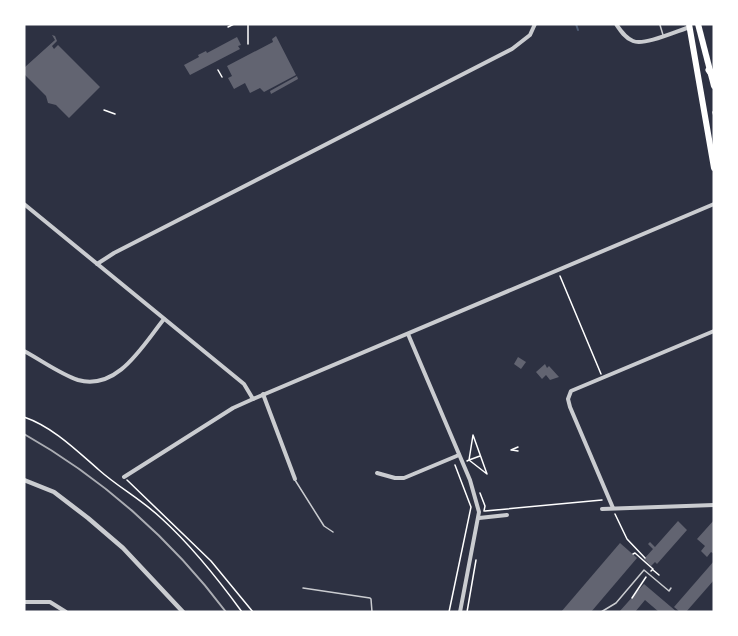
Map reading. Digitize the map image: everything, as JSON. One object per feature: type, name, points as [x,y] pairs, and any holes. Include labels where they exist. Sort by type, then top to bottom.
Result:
[{"type":"highway","points":[[698,24],[714,86]]},
{"type":"highway","points":[[689,26],[714,168]]},
{"type":"highway","points":[[708,130],[714,136]]},
{"type":"street","points":[[97,264],[114,253],[512,49],[530,35],[535,24]]},
{"type":"street","points":[[615,24],[624,36],[633,42],[642,43],[689,26]]},
{"type":"street","points":[[24,204],[244,384],[253,399]]},
{"type":"street","points":[[124,477],[233,408],[262,394],[714,204]]},
{"type":"street","points":[[24,351],[76,379],[91,382],[105,380],[129,362],[164,319]]},
{"type":"street","points":[[613,508],[568,399],[571,391],[714,331]]},
{"type":"street","points":[[408,334],[476,496],[479,518],[460,612]]},
{"type":"street","points":[[262,394],[295,479]]},
{"type":"street","points":[[377,473],[404,478],[459,455]]},
{"type":"street","points":[[24,480],[54,492],[88,518],[123,548],[183,612]]},
{"type":"street","points":[[602,509],[714,505]]},
{"type":"street","points":[[479,518],[507,515]]},
{"type":"street","points":[[24,602],[50,602],[66,612]]},
{"type":"lane","points":[[660,25],[663,36]]},
{"type":"lane","points":[[295,479],[324,526],[333,532]]},
{"type":"lane","points":[[602,612],[616,603],[644,570],[669,591],[671,588]]},
{"type":"lane","points":[[303,588],[370,598],[372,599],[372,612]]},
{"type":"path","points":[[228,27],[234,24]]},
{"type":"path","points":[[248,25],[248,44]]},
{"type":"path","points":[[218,70],[222,77]]},
{"type":"path","points":[[104,110],[115,114]]},
{"type":"path","points":[[713,112],[714,116]]},
{"type":"path","points":[[558,270],[603,377]]},
{"type":"path","points":[[24,417],[37,422],[78,450],[121,489],[160,516],[213,573],[242,612]]},
{"type":"path","points":[[473,435],[487,474],[469,460],[473,435]]},
{"type":"path","points":[[518,447],[512,450],[518,452]]},
{"type":"path","points":[[469,460],[480,456]]},
{"type":"path","points":[[449,612],[471,507],[455,465]]},
{"type":"path","points":[[124,477],[211,561],[253,612]]},
{"type":"path","points":[[484,511],[609,499]]},
{"type":"path","points":[[613,508],[627,539],[645,558]]},
{"type":"path","points":[[653,569],[659,575]]},
{"type":"building","points":[[52,35],[57,41],[52,46],[54,49],[58,45],[100,87],[69,118],[56,105],[48,103],[46,96],[24,74],[25,67],[55,40]]},
{"type":"building","points":[[276,36],[296,75],[264,92],[260,88],[250,93],[245,83],[234,89],[228,78],[232,76],[227,66],[273,42],[272,39]]},
{"type":"building","points":[[237,37],[241,45],[238,46],[240,49],[190,75],[184,65],[199,57],[198,55],[206,51],[207,53]]},
{"type":"building","points":[[297,76],[298,79],[271,94],[270,91]]},
{"type":"building","points":[[518,357],[526,362],[521,369],[514,364]]},
{"type":"building","points":[[545,364],[559,377],[550,380],[546,375],[542,379],[536,372]]},
{"type":"building","points":[[714,520],[714,554],[711,552],[707,557],[701,551],[705,546],[697,539]]},
{"type":"building","points":[[678,521],[687,530],[657,564],[655,562],[651,566],[644,559],[653,549],[648,544],[650,542],[655,547]]},
{"type":"building","points":[[620,543],[637,558],[591,612],[561,612]]},
{"type":"building","points":[[714,561],[714,580],[686,612],[680,612],[674,607]]},
{"type":"building","points":[[644,584],[677,612],[659,612],[645,600],[635,612],[619,612]]},
{"type":"waterway","points":[[576,24],[578,30]]},
{"type":"railway","points":[[24,434],[81,470],[134,512],[183,560],[226,612]]}]
